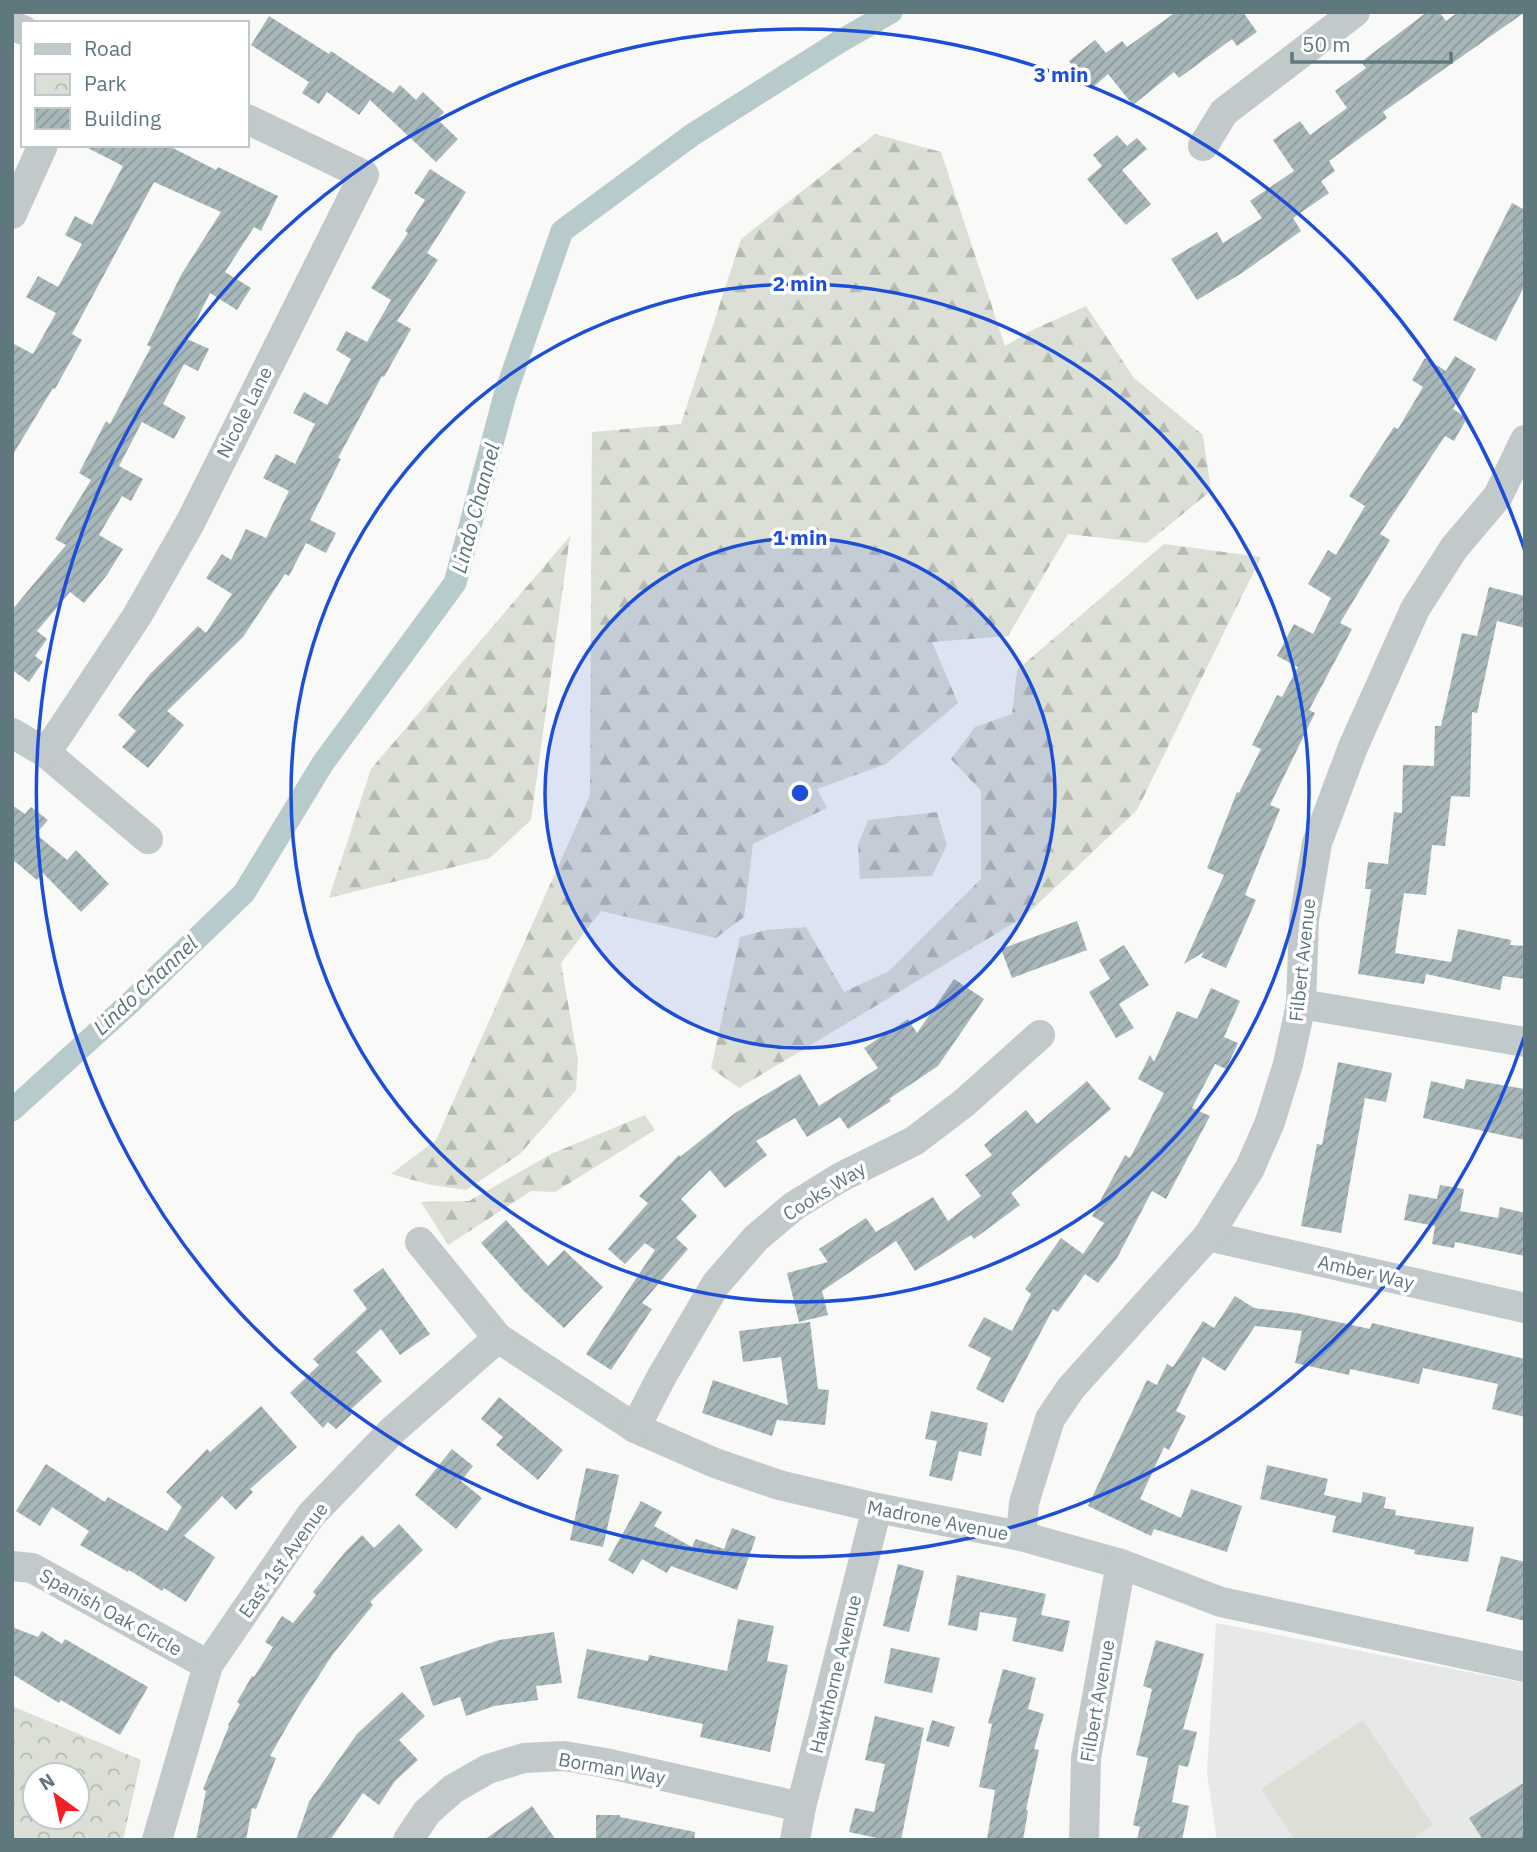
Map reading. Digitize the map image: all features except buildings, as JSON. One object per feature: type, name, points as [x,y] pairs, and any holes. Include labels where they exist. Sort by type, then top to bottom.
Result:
[{"type":"street","points":[[1203,146],[1224,112],[1355,12]]},
{"type":"street","name":"Nicole Lane","points":[[46,753],[137,616],[190,523],[364,175],[248,118]]},
{"type":"street","points":[[12,214],[42,147]]},
{"type":"street","name":"Filbert Avenue","points":[[1021,1536],[1024,1503],[1050,1419],[1071,1388],[1208,1236],[1250,1168],[1270,1122],[1288,1064],[1301,1004],[1304,920],[1317,843],[1353,747],[1415,609],[1454,548],[1511,499],[1525,440]]},
{"type":"street","points":[[12,733],[46,753],[148,839]]},
{"type":"street","points":[[1301,1004],[1525,1042]]},
{"type":"street","name":"Cooks Way","points":[[635,1428],[716,1284],[757,1238],[794,1206],[841,1177],[914,1141],[964,1103],[1040,1035]]},
{"type":"street","name":"Amber Way","points":[[1208,1236],[1525,1308]]},
{"type":"street","name":"Madrone Avenue","points":[[420,1242],[498,1338],[635,1428],[715,1463],[779,1485],[877,1508],[1021,1536],[1121,1564],[1221,1602],[1525,1667]]},
{"type":"street","name":"East 1st Avenue","points":[[157,1840],[208,1665],[311,1515],[393,1430],[498,1338]]},
{"type":"street","name":"Hawthorne Avenue","points":[[795,1840],[877,1508]]},
{"type":"street","name":"Filbert Avenue","points":[[1084,1840],[1086,1758],[1121,1564]]},
{"type":"street","name":"Spanish Oak Circle","points":[[12,1566],[32,1568],[208,1665]]},
{"type":"street","name":"Borman Way","points":[[408,1840],[427,1812],[453,1789],[488,1769],[524,1758],[564,1756],[605,1763],[801,1807]]},
{"type":"shaded area","points":[[1216,1623],[1525,1683],[1525,1840],[1217,1840],[1207,1773]]},
{"type":"green space","points":[[875,134],[941,152],[1005,346],[1030,331],[1086,306],[1134,378],[1203,435],[1211,491],[1147,543],[1068,534],[1008,636],[932,642],[958,703],[886,764],[817,789],[827,808],[753,844],[744,917],[716,938],[601,911],[561,963],[578,1060],[576,1090],[520,1154],[466,1190],[431,1185],[391,1174],[436,1140],[590,795],[592,432],[681,424],[741,239]]},
{"type":"green space","points":[[570,536],[531,820],[490,858],[329,898],[371,769]]},
{"type":"green space","points":[[1164,544],[1261,557],[1137,810],[1024,917],[739,1088],[711,1068],[740,937],[766,930],[806,927],[844,992],[889,971],[981,879],[981,791],[951,759],[975,727],[1012,714],[1017,670]]},
{"type":"green space","points":[[937,812],[947,845],[932,876],[860,879],[858,845],[868,820]]},
{"type":"green space","points":[[645,1115],[655,1130],[555,1192],[531,1191],[448,1245],[421,1202],[469,1201],[551,1154]]},
{"type":"green space","points":[[12,1706],[141,1760],[123,1840],[12,1840]]},
{"type":"green space","points":[[1363,1720],[1433,1825],[1411,1840],[1295,1840],[1261,1789]]},
{"type":"waterway","name":"Lindo Channel","points":[[12,1110],[130,1003],[244,893],[323,763],[455,583],[505,395],[562,231],[692,135],[891,12]]}]
